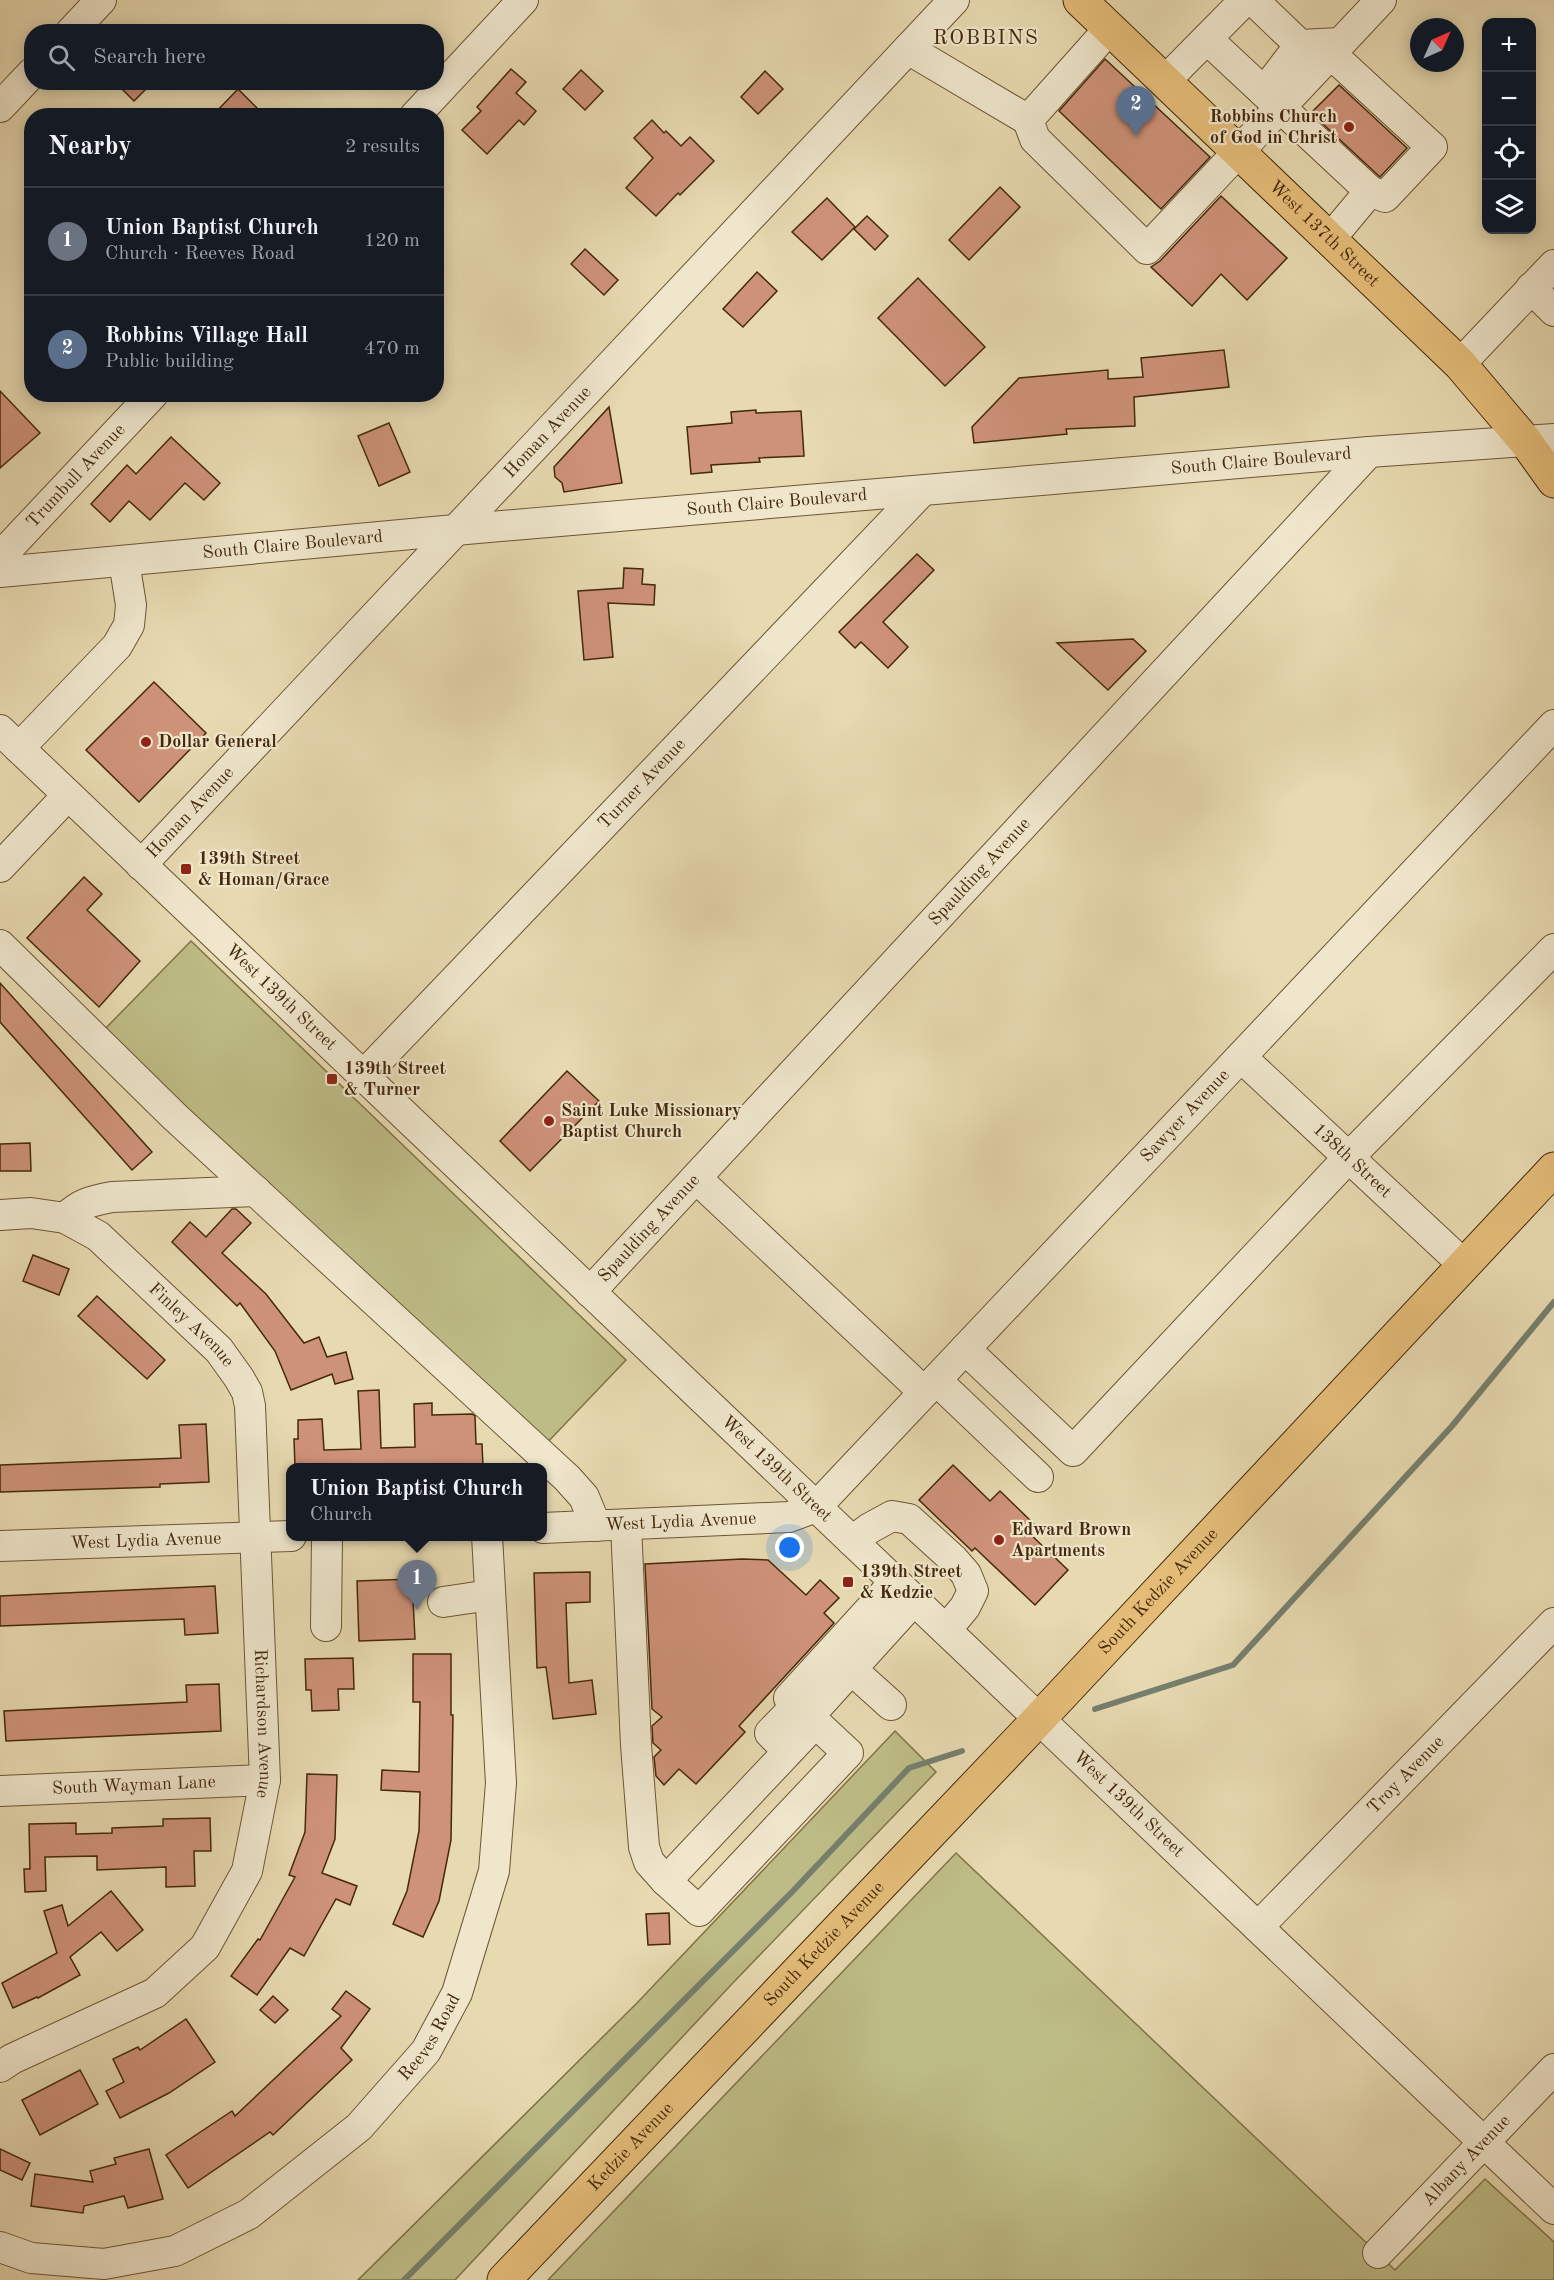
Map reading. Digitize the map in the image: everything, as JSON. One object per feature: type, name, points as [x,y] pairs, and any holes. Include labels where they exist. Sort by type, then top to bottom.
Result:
[{"type":"main road","name":"West 137th Street","points":[[1080,0],[1540,440],[1554,481]]},
{"type":"main road","name":"South Kedzie Avenue","points":[[758,2012],[1039,1719],[1554,1169]]},
{"type":"main road","name":"Kedzie Avenue","points":[[504,2280],[758,2012]]},
{"type":"street","points":[[78,24],[101,0]]},
{"type":"street","points":[[444,85],[524,0]]},
{"type":"street","name":"Homan Avenue","points":[[141,865],[954,0]]},
{"type":"street","points":[[1165,81],[1245,0]]},
{"type":"street","points":[[1207,39],[1370,191],[1385,197],[1432,147],[1335,48],[1300,45],[1253,0]]},
{"type":"street","points":[[1272,99],[1335,48],[1381,0]]},
{"type":"street","points":[[1028,120],[1110,28]]},
{"type":"street","points":[[908,49],[1028,120],[1035,139],[1147,249],[1238,151],[1272,99],[1300,45]]},
{"type":"street","points":[[0,107],[24,82]]},
{"type":"street","points":[[423,108],[439,90]]},
{"type":"street","points":[[1330,239],[1370,191]]},
{"type":"street","points":[[1460,364],[1554,265]]},
{"type":"street","points":[[1531,288],[1554,310]]},
{"type":"street","name":"Trumbull Avenue","points":[[0,557],[145,402]]},
{"type":"street","name":"South Claire Boulevard","points":[[0,572],[455,530],[1368,452],[1540,440]]},
{"type":"street","name":"Spaulding Avenue","points":[[590,1292],[1368,452]]},
{"type":"street","name":"Turner Avenue","points":[[363,1076],[922,491]]},
{"type":"street","points":[[10,739],[117,646],[129,625],[131,605],[124,561]]},
{"type":"street","name":"Sawyer Avenue","points":[[816,1507],[1554,725]]},
{"type":"street","name":"West 139th Street","points":[[10,739],[1554,2209]]},
{"type":"street","points":[[0,867],[68,795]]},
{"type":"street","points":[[0,945],[174,1117],[567,1478],[584,1497],[596,1526]]},
{"type":"street","points":[[965,1349],[1073,1450],[1348,1157],[1554,949]]},
{"type":"street","name":"138th Street","points":[[1241,1057],[1464,1265]]},
{"type":"street","points":[[180,1194],[219,1158]]},
{"type":"street","points":[[696,1178],[930,1386],[1038,1477]]},
{"type":"street","points":[[65,1218],[76,1207],[112,1197],[256,1191]]},
{"type":"street","name":"Finley Avenue","points":[[0,1215],[31,1213],[65,1218],[98,1236],[219,1350],[239,1378],[250,1406],[256,1536]]},
{"type":"street","name":"West Lydia Avenue","points":[[547,1528],[789,1517],[816,1507]]},
{"type":"street","points":[[852,1541],[892,1516],[909,1519],[953,1558],[966,1574],[973,1591],[965,1607],[946,1630]]},
{"type":"street","points":[[626,1525],[636,1745],[644,1846],[649,1862],[699,1911],[848,1753],[803,1710]]},
{"type":"street","name":"Richardson Avenue","points":[[0,2067],[12,2059],[155,1993],[205,1947],[247,1871],[266,1780],[256,1536]]},
{"type":"street","name":"West Lydia Avenue","points":[[0,1546],[286,1536]]},
{"type":"street","points":[[326,1626],[327,1541]]},
{"type":"street","name":"Reeves Road","points":[[0,2247],[31,2258],[104,2264],[175,2251],[249,2214],[359,2127],[426,2052],[457,1993],[494,1871],[501,1783],[487,1541]]},
{"type":"street","points":[[666,1881],[788,1751],[803,1710],[904,1591]]},
{"type":"street","points":[[803,1710],[851,1669],[904,1591]]},
{"type":"street","points":[[443,1602],[490,1595]]},
{"type":"street","name":"Troy Avenue","points":[[1258,1927],[1554,1623]]},
{"type":"street","points":[[851,1669],[891,1705]]},
{"type":"street","name":"South Wayman Lane","points":[[0,1791],[266,1780]]},
{"type":"street","name":"Albany Avenue","points":[[1378,2253],[1554,2069]]},
{"type":"shaded area","points":[[191,941],[626,1360],[545,1445],[102,1032]]},
{"type":"shaded area","points":[[895,1731],[936,1772],[730,1986],[455,2280],[358,2280],[637,2003]]},
{"type":"shaded area","points":[[956,1853],[1395,2270],[1485,2179],[1554,2242],[1554,2280],[548,2280]]},
{"type":"building","points":[[1105,59],[1210,157],[1161,209],[1059,111]]},
{"type":"building","points":[[511,69],[526,82],[516,93],[536,111],[524,125],[519,120],[487,154],[462,130],[481,111],[477,107]]},
{"type":"building","points":[[581,70],[603,91],[585,110],[563,89]]},
{"type":"building","points":[[765,71],[783,89],[758,114],[741,97]]},
{"type":"building","name":"Robbins Church of God in Christ","points":[[1339,85],[1407,148],[1380,177],[1311,113]]},
{"type":"building","points":[[123,90],[145,90],[134,101]]},
{"type":"building","points":[[239,90],[257,108],[220,108]]},
{"type":"building","points":[[652,120],[681,146],[690,137],[714,161],[656,216],[626,188],[653,158],[634,138]]},
{"type":"building","points":[[1000,187],[1020,207],[969,260],[949,240]]},
{"type":"building","points":[[1221,196],[1287,258],[1247,300],[1221,274],[1192,306],[1151,267],[1160,261]]},
{"type":"building","points":[[827,198],[855,227],[822,260],[792,232]]},
{"type":"building","points":[[867,216],[888,236],[875,250],[854,229]]},
{"type":"building","points":[[585,249],[618,280],[604,295],[571,264]]},
{"type":"building","points":[[757,272],[777,291],[743,327],[723,309]]},
{"type":"building","points":[[918,278],[985,347],[945,386],[878,318]]},
{"type":"building","points":[[1224,350],[1229,387],[1134,397],[1135,426],[1066,429],[1067,434],[974,443],[972,427],[1019,378],[1108,370],[1108,379],[1143,377],[1141,358]]},
{"type":"building","points":[[0,391],[40,433],[0,468]]},
{"type":"building","points":[[609,407],[622,483],[564,492],[562,483],[555,477],[554,467]]},
{"type":"building","points":[[756,410],[756,413],[801,411],[804,456],[759,458],[760,462],[711,465],[712,472],[691,474],[687,427],[732,423],[731,412]]},
{"type":"building","points":[[389,423],[410,472],[379,486],[358,436]]},
{"type":"building","points":[[171,437],[220,483],[204,500],[185,483],[150,520],[129,501],[110,522],[91,504],[127,465],[136,474]]},
{"type":"building","points":[[917,554],[934,570],[883,622],[908,647],[888,668],[861,642],[855,648],[839,632]]},
{"type":"building","points":[[624,568],[643,569],[642,584],[655,585],[654,605],[608,603],[613,657],[584,660],[578,591],[623,588]]},
{"type":"building","points":[[1133,639],[1146,651],[1108,690],[1057,643]]},
{"type":"building","name":"Dollar General","points":[[154,682],[206,733],[139,802],[86,750]]},
{"type":"building","points":[[84,877],[102,894],[87,910],[140,961],[99,1007],[27,938]]},
{"type":"building","points":[[0,983],[152,1152],[132,1170],[0,1022]]},
{"type":"building","name":"Saint Luke Missionary Baptist Church","points":[[567,1071],[599,1101],[530,1171],[500,1141]]},
{"type":"building","points":[[30,1143],[31,1171],[0,1171],[0,1144]]},
{"type":"building","points":[[232,1209],[236,1209],[251,1223],[222,1253],[266,1294],[304,1343],[319,1337],[327,1357],[346,1352],[353,1379],[335,1384],[332,1374],[291,1390],[275,1351],[240,1303],[237,1306],[172,1242],[190,1222],[206,1237]]},
{"type":"building","points":[[33,1255],[69,1269],[59,1295],[23,1281]]},
{"type":"building","points":[[97,1296],[165,1360],[147,1379],[78,1316]]},
{"type":"building","points":[[379,1390],[381,1448],[415,1447],[414,1404],[432,1403],[432,1415],[472,1414],[475,1416],[476,1444],[482,1444],[483,1463],[295,1463],[294,1439],[298,1439],[298,1420],[322,1419],[324,1450],[361,1449],[358,1391]]},
{"type":"building","points":[[206,1424],[209,1482],[160,1484],[160,1487],[0,1492],[0,1465],[181,1458],[179,1425]]},
{"type":"building","name":"Edward Brown Apartments","points":[[953,1465],[990,1501],[1000,1491],[1036,1526],[1029,1533],[1068,1570],[1035,1605],[975,1548],[972,1551],[919,1500]]},
{"type":"building","points":[[742,1559],[768,1560],[806,1595],[820,1580],[839,1598],[824,1613],[834,1623],[739,1726],[745,1732],[696,1784],[679,1769],[664,1785],[656,1776],[654,1757],[661,1750],[653,1743],[652,1726],[662,1717],[652,1709],[645,1564]]},
{"type":"building","points":[[590,1572],[590,1602],[566,1603],[569,1683],[592,1680],[596,1714],[553,1719],[546,1667],[537,1668],[534,1573]]},
{"type":"building","points":[[412,1579],[415,1639],[359,1641],[357,1581]]},
{"type":"building","points":[[215,1586],[218,1633],[185,1635],[184,1619],[0,1626],[0,1596]]},
{"type":"building","points":[[413,1654],[451,1654],[451,1715],[453,1715],[451,1840],[439,1901],[423,1937],[393,1924],[407,1891],[419,1831],[420,1792],[381,1790],[382,1770],[419,1772],[420,1702],[413,1702]]},
{"type":"building","points":[[353,1658],[354,1689],[338,1689],[339,1710],[312,1711],[311,1690],[306,1690],[305,1659]]},
{"type":"building","points":[[219,1684],[221,1731],[6,1741],[4,1711],[187,1702],[186,1685]]},
{"type":"building","points":[[307,1774],[337,1775],[335,1839],[322,1873],[357,1886],[350,1905],[336,1899],[304,1956],[290,1948],[257,1995],[231,1976],[258,1939],[260,1940],[295,1877],[289,1875],[305,1832]]},
{"type":"building","points":[[210,1818],[211,1851],[194,1851],[195,1886],[166,1887],[166,1867],[97,1870],[97,1856],[45,1857],[46,1891],[25,1892],[24,1869],[30,1869],[29,1824],[76,1823],[76,1834],[112,1833],[112,1828],[163,1826],[163,1819]]},
{"type":"building","points":[[111,1891],[143,1930],[117,1951],[101,1932],[70,1957],[80,1975],[38,1998],[13,2008],[2,1983],[57,1953],[44,1911],[62,1905],[68,1926]]},
{"type":"building","points":[[669,1913],[670,1944],[648,1945],[646,1914]]},
{"type":"building","points":[[346,1991],[370,2009],[341,2048],[352,2060],[273,2135],[270,2132],[188,2188],[166,2155],[232,2111],[235,2116],[341,2016],[332,2009]]},
{"type":"building","points":[[273,1996],[288,2010],[275,2023],[260,2010]]},
{"type":"building","points":[[186,2019],[215,2062],[169,2093],[120,2118],[106,2091],[124,2082],[113,2059],[138,2047],[140,2050]]},
{"type":"building","points":[[80,2070],[98,2104],[40,2135],[22,2100]]},
{"type":"building","points":[[0,2149],[30,2163],[22,2180],[0,2170]]},
{"type":"building","points":[[149,2149],[163,2199],[128,2208],[124,2196],[84,2206],[83,2213],[31,2206],[35,2174],[93,2182],[90,2171],[116,2164],[114,2158]]},
{"type":"waterway","points":[[1095,1709],[1233,1665],[1452,1426],[1554,1302]]},
{"type":"waterway","points":[[404,2280],[792,1892],[909,1768],[962,1751]]},
{"type":"place","name":"Robbins Church of God in Christ","points":[[1349,127]]},
{"type":"place","name":"Robbins Village Hall","points":[[1136,136]]},
{"type":"place","name":"Dollar General","points":[[146,742]]},
{"type":"place","name":"139th Street & Homan/Grace","points":[[186,869]]},
{"type":"place","name":"139th Street & Turner","points":[[332,1079]]},
{"type":"place","name":"Saint Luke Missionary Baptist Church","points":[[549,1121]]},
{"type":"place","name":"Edward Brown Apartments","points":[[999,1540]]},
{"type":"place","name":"139th Street & Kedzie","points":[[848,1582]]},
{"type":"place","name":"Union Baptist Church","points":[[417,1610]]},
{"type":"district","name":"ROBBINS","points":[[986,38]]}]
